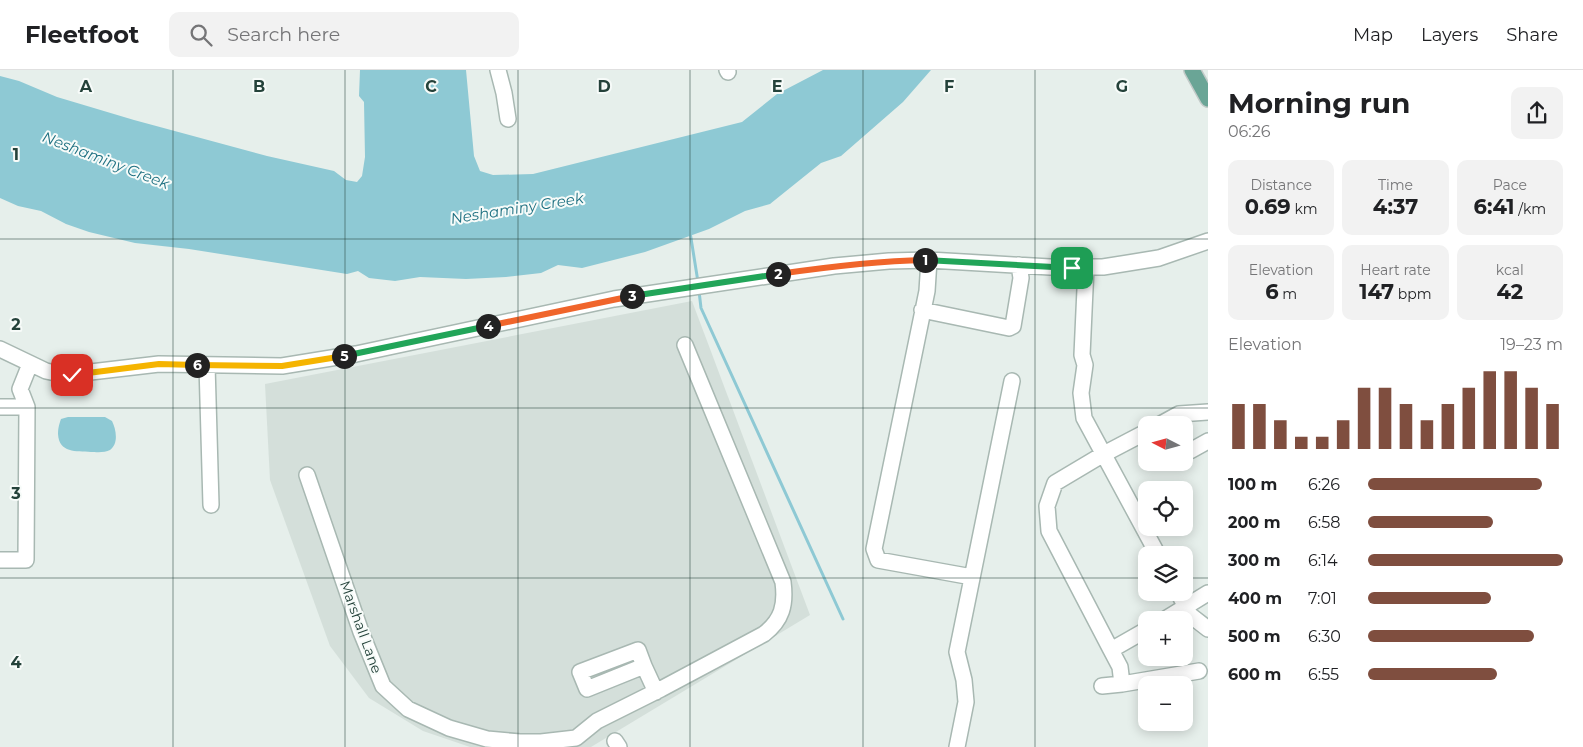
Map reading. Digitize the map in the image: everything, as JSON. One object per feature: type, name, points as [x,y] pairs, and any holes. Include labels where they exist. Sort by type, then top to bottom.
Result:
[{"type":"main road","points":[[1192,70],[1208,99]]},
{"type":"street","points":[[498,70],[508,119]]},
{"type":"street","points":[[0,349],[52,373],[65,375],[159,364],[282,366],[385,348],[614,299],[834,266],[889,261],[929,260],[1089,267],[1159,258],[1208,241]]},
{"type":"street","points":[[929,260],[927,291],[874,549],[878,560],[972,577]]},
{"type":"street","points":[[922,310],[1009,328],[1013,326],[1021,278],[1019,265]]},
{"type":"street","points":[[1089,267],[1090,359],[1085,365],[1081,393],[1084,418],[1102,455],[1153,546]]},
{"type":"street","points":[[578,743],[597,721],[656,692],[764,634],[779,619],[784,591],[783,582],[685,345]]},
{"type":"street","points":[[0,560],[26,560],[27,407],[20,389],[30,364]]},
{"type":"street","points":[[207,365],[211,505]]},
{"type":"street","points":[[957,747],[966,702],[964,680],[957,652],[1012,381]]},
{"type":"street","points":[[0,406],[27,407]]},
{"type":"street","points":[[1175,416],[1179,414],[1208,412]]},
{"type":"street","points":[[1122,684],[1120,667],[1049,531],[1047,506],[1055,482],[1138,436]]},
{"type":"street","points":[[1193,449],[1208,441]]},
{"type":"street","name":"Marshall Lane","points":[[307,475],[361,632],[383,686],[408,709],[458,731],[487,738],[520,742],[578,743]]},
{"type":"street","points":[[1178,611],[1208,593]]},
{"type":"street","points":[[1183,601],[1190,615],[1208,629]]},
{"type":"street","points":[[1111,650],[1138,635]]},
{"type":"street","points":[[644,666],[656,692]]},
{"type":"street","points":[[1102,686],[1199,671]]},
{"type":"shaded area","points":[[692,301],[810,615],[591,747],[470,747],[423,731],[369,698],[330,646],[270,480],[265,384]]},
{"type":"water","name":"Neshaminy Creek","points":[[360,70],[466,70],[474,156],[480,171],[493,175],[533,174],[742,122],[777,94],[823,70],[931,70],[903,102],[841,156],[821,163],[770,204],[745,211],[709,229],[645,252],[582,268],[558,265],[541,273],[466,279],[420,277],[395,281],[369,278],[358,271],[347,274],[189,249],[135,243],[89,232],[66,224],[41,211],[18,206],[0,198],[0,76],[19,81],[57,97],[134,120],[267,156],[334,171],[346,180],[357,182],[362,176],[365,157],[364,102],[359,96]]},
{"type":"water","points":[[68,417],[105,417],[112,421],[115,428],[115,444],[110,450],[103,452],[74,451],[65,448],[59,440],[58,430],[61,419]]},
{"type":"waterway","points":[[690,232],[698,282]]},
{"type":"waterway","points":[[699,291],[701,308],[843,619]]},
{"type":"route","points":[[72,375],[159,364],[282,366],[303,363],[356,354],[614,299],[834,266],[889,261],[929,260],[1072,268]]}]
